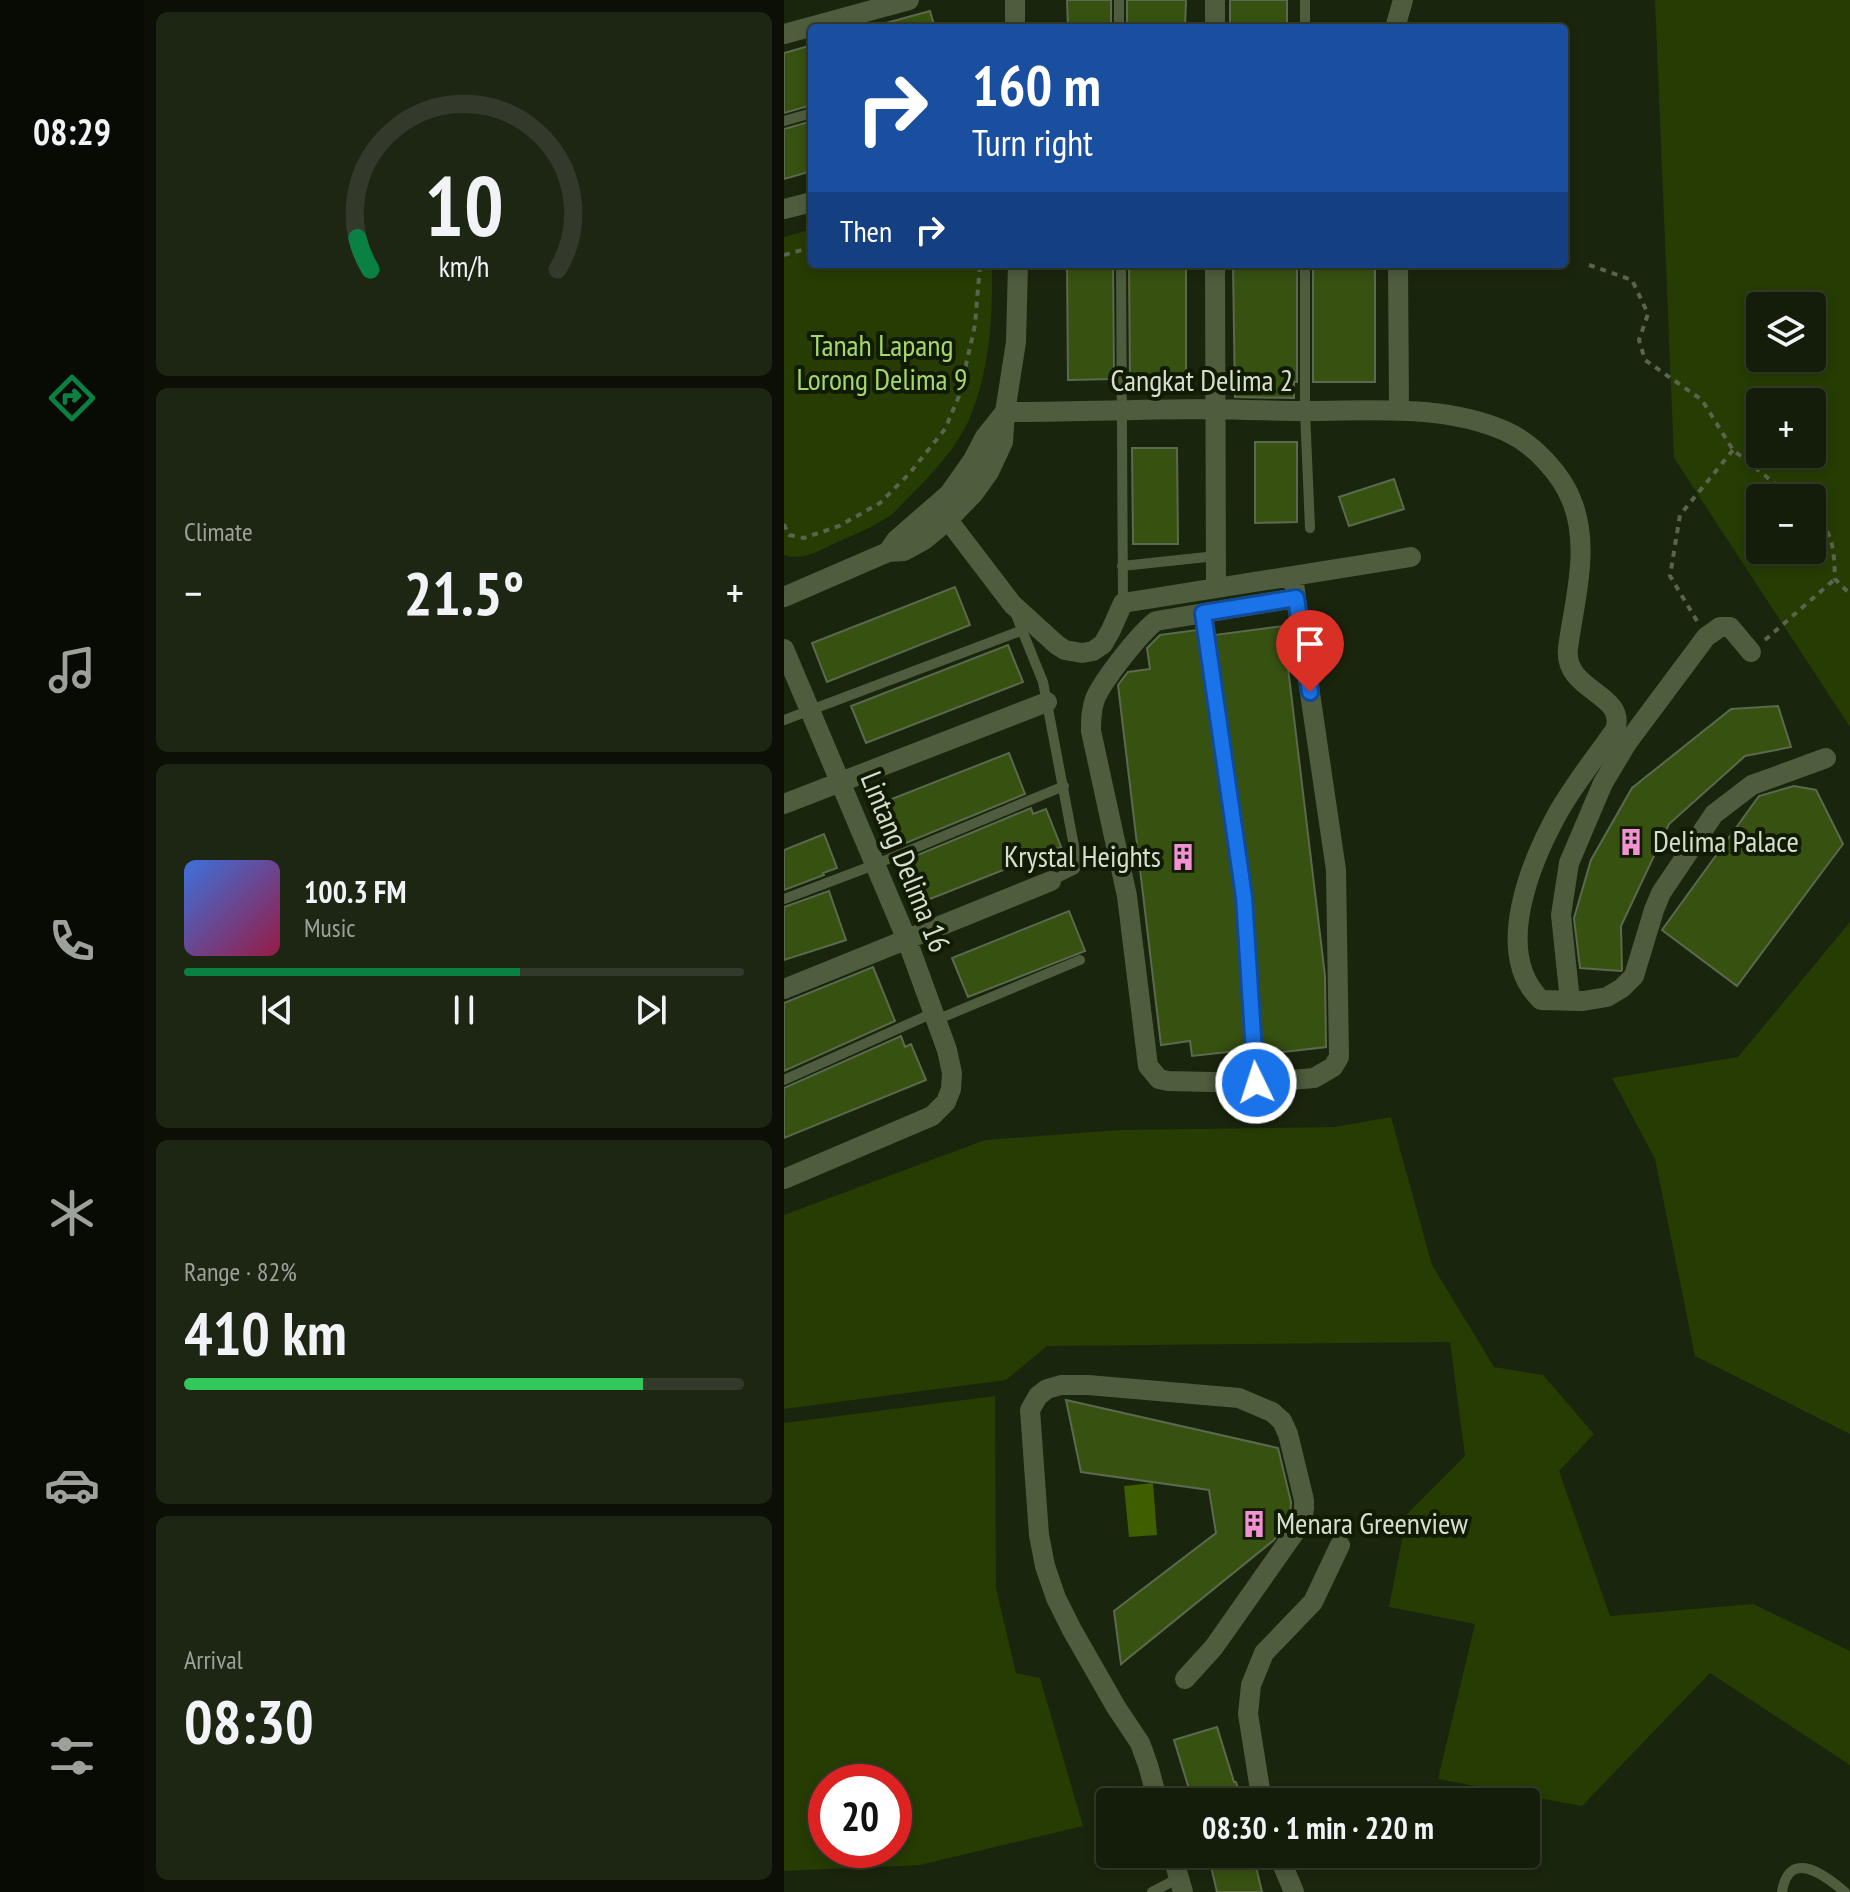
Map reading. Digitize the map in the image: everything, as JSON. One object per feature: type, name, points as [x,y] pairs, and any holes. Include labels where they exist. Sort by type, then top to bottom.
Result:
[{"type":"street","points":[[821,24],[909,0]]},
{"type":"street","points":[[1015,0],[1015,24]]},
{"type":"street","points":[[1215,0],[1215,24]]},
{"type":"street","points":[[1396,24],[1403,0]]},
{"type":"street","points":[[784,34],[808,27]]},
{"type":"street","points":[[784,209],[808,203]]},
{"type":"street","points":[[784,597],[888,552],[904,551],[924,540],[974,493],[989,472],[1003,442],[1016,342],[1018,268]]},
{"type":"street","points":[[1215,268],[1216,588]]},
{"type":"street","points":[[1398,268],[1399,411]]},
{"type":"street","name":"Cangkat Delima 2","points":[[1005,412],[1215,409],[1448,413],[1507,431],[1540,454],[1573,504],[1580,534],[1579,574],[1568,653],[1572,670],[1581,682],[1614,708],[1617,715],[1615,730],[1560,809],[1542,844],[1518,920],[1517,944],[1524,977],[1530,989],[1541,1000],[1570,1001]]},
{"type":"street","points":[[888,552],[896,540],[949,494],[985,437],[1005,412]]},
{"type":"street","points":[[948,520],[1012,604],[1057,645],[1082,653],[1093,651],[1103,644],[1123,603],[1411,557]]},
{"type":"street","points":[[1293,576],[1336,870],[1339,1057],[1333,1067],[1314,1078],[1256,1083],[1159,1079],[1148,1066],[1127,896],[1091,731],[1096,697],[1146,629],[1156,621],[1296,598]]},
{"type":"street","points":[[1751,652],[1730,627],[1720,627],[1706,637],[1627,743],[1603,783],[1569,863],[1561,915],[1570,1001],[1607,997],[1634,976],[1661,893],[1714,814],[1752,785],[1826,758]]},
{"type":"street","name":"Lintang Delima 16","points":[[784,649],[907,940],[947,1050],[952,1073],[946,1102],[932,1116],[784,1179]]},
{"type":"street","points":[[784,804],[1047,702]]},
{"type":"street","points":[[784,989],[1051,881]]},
{"type":"street","points":[[1154,1788],[1140,1743],[1072,1630],[1045,1566],[1039,1535],[1030,1410],[1038,1396],[1047,1389],[1061,1385],[1088,1385],[1239,1398],[1272,1412],[1286,1427],[1304,1500],[1302,1522],[1214,1647],[1185,1679]]},
{"type":"street","points":[[1260,1788],[1248,1714],[1251,1685],[1264,1653],[1313,1602],[1340,1545]]},
{"type":"street","points":[[1284,1868],[1294,1892]]},
{"type":"lane","points":[[1119,0],[1119,24]]},
{"type":"lane","points":[[1305,0],[1305,24]]},
{"type":"lane","points":[[784,121],[808,114]]},
{"type":"lane","points":[[1121,268],[1123,603]]},
{"type":"lane","points":[[1305,268],[1305,411],[1310,528]]},
{"type":"lane","points":[[1122,566],[1216,556]]},
{"type":"lane","points":[[1012,604],[1043,682],[1077,866],[1072,872],[1051,881]]},
{"type":"lane","points":[[1203,613],[1244,897],[1256,1083]]},
{"type":"lane","points":[[784,720],[1023,630]]},
{"type":"lane","points":[[784,899],[1064,786]]},
{"type":"lane","points":[[784,1080],[935,1016],[1080,960]]},
{"type":"lane","points":[[1782,1892],[1788,1875],[1796,1869],[1809,1868],[1827,1877],[1845,1892]]},
{"type":"lane","points":[[1152,1892],[1181,1885]]},
{"type":"path","points":[[784,255],[808,248]]},
{"type":"path","points":[[1589,265],[1632,280],[1648,314],[1639,340],[1645,360],[1702,400],[1733,450],[1776,484]]},
{"type":"path","points":[[784,524],[789,535],[804,538],[839,526],[880,503],[909,474],[945,429],[959,396],[975,325],[980,268]]},
{"type":"path","points":[[1706,637],[1670,576],[1680,515],[1733,450]]},
{"type":"path","points":[[1826,530],[1833,542],[1835,579],[1850,594]]},
{"type":"path","points":[[1751,652],[1835,579]]},
{"type":"green space","points":[[1655,0],[1850,0],[1850,727],[1674,458]]},
{"type":"green space","name":"Tanah Lapang Lorong Delima 9","points":[[808,230],[808,268],[992,268],[991,321],[982,379],[971,415],[952,449],[885,519],[799,557],[784,555],[784,237]]},
{"type":"green space","points":[[1850,922],[1850,1434],[1695,1356],[1655,1159],[1612,1078],[1738,1057]]},
{"type":"green space","points":[[1391,1117],[1432,1265],[1494,1367],[1543,1375],[1594,1434],[1559,1471],[1610,1616],[1753,1604],[1850,1651],[1850,1765],[1710,1673],[1582,1806],[1540,1798],[1540,1788],[1486,1788],[1438,1779],[1475,1624],[1389,1607],[1407,1514],[1465,1456],[1450,1342],[1047,1346],[1006,1380],[784,1409],[784,1215],[985,1140],[1120,1130],[1335,1127]]},
{"type":"green space","points":[[995,1396],[996,1588],[1016,1673],[1040,1678],[1083,1826],[912,1865],[912,1764],[808,1764],[808,1868],[852,1868],[784,1871],[784,1423]]},
{"type":"shaded area","points":[[1153,1483],[1157,1535],[1129,1537],[1124,1486]]},
{"type":"building","points":[[1067,0],[1111,0],[1111,24],[1068,24]]},
{"type":"building","points":[[1127,0],[1186,0],[1185,24],[1127,24]]},
{"type":"building","points":[[1230,0],[1287,0],[1287,24],[1230,24]]},
{"type":"building","points":[[930,11],[934,24],[886,24]]},
{"type":"building","points":[[808,46],[808,106],[784,113],[784,53]]},
{"type":"building","points":[[808,122],[808,172],[784,179],[784,129]]},
{"type":"building","points":[[1067,268],[1113,268],[1114,379],[1068,380]]},
{"type":"building","points":[[1129,268],[1186,268],[1186,381],[1130,381]]},
{"type":"building","points":[[1233,268],[1297,268],[1297,382],[1294,382],[1294,398],[1235,397]]},
{"type":"building","points":[[1313,268],[1375,268],[1375,382],[1313,382]]},
{"type":"building","points":[[1255,442],[1297,442],[1297,522],[1255,523]]},
{"type":"building","points":[[1132,448],[1177,448],[1178,544],[1133,544]]},
{"type":"building","points":[[1394,479],[1404,509],[1349,526],[1339,497]]},
{"type":"building","points":[[955,587],[970,625],[827,682],[812,643]]},
{"type":"building","name":"Krystal Heights","points":[[1283,626],[1325,976],[1326,1047],[1266,1054],[1265,1048],[1262,1048],[1252,896],[1214,635]]},
{"type":"building","name":"Krystal Heights","points":[[1197,630],[1236,898],[1246,1050],[1192,1056],[1190,1041],[1161,1045],[1118,685],[1128,672],[1150,669],[1147,648],[1160,635]]},
{"type":"building","points":[[1008,645],[1023,682],[866,743],[851,706]]},
{"type":"building","name":"Delima Palace","points":[[1778,706],[1791,747],[1745,756],[1669,824],[1621,926],[1622,970],[1580,968],[1574,918],[1591,860],[1632,788],[1731,709]]},
{"type":"building","points":[[1009,753],[1025,794],[901,845],[884,802]]},
{"type":"building","points":[[1794,786],[1816,790],[1843,844],[1737,986],[1662,930],[1759,796]]},
{"type":"building","points":[[1031,808],[1033,814],[1046,809],[1061,847],[925,901],[908,859]]},
{"type":"building","points":[[824,834],[837,868],[784,890],[784,850]]},
{"type":"building","points":[[829,891],[846,940],[784,960],[784,907]]},
{"type":"building","points":[[1069,911],[1085,951],[968,997],[952,958]]},
{"type":"building","points":[[873,967],[895,1021],[784,1071],[784,1003]]},
{"type":"building","points":[[901,1036],[905,1047],[911,1044],[926,1080],[784,1138],[784,1088]]},
{"type":"building","name":"Menara Greenview","points":[[1066,1400],[1278,1448],[1291,1502],[1290,1517],[1274,1540],[1121,1664],[1114,1611],[1216,1533],[1209,1490],[1081,1472]]},
{"type":"building","points":[[1217,1727],[1238,1788],[1189,1788],[1174,1740]]},
{"type":"building","points":[[1211,1868],[1256,1868],[1262,1892],[1217,1892]]},
{"type":"place","name":"Delima Palace","points":[[1631,842]]},
{"type":"place","name":"Krystal Heights","points":[[1183,857]]},
{"type":"place","name":"Menara Greenview","points":[[1254,1524]]},
{"type":"route","points":[[1256,1083],[1244,897],[1203,613],[1296,598],[1310,692]]}]
